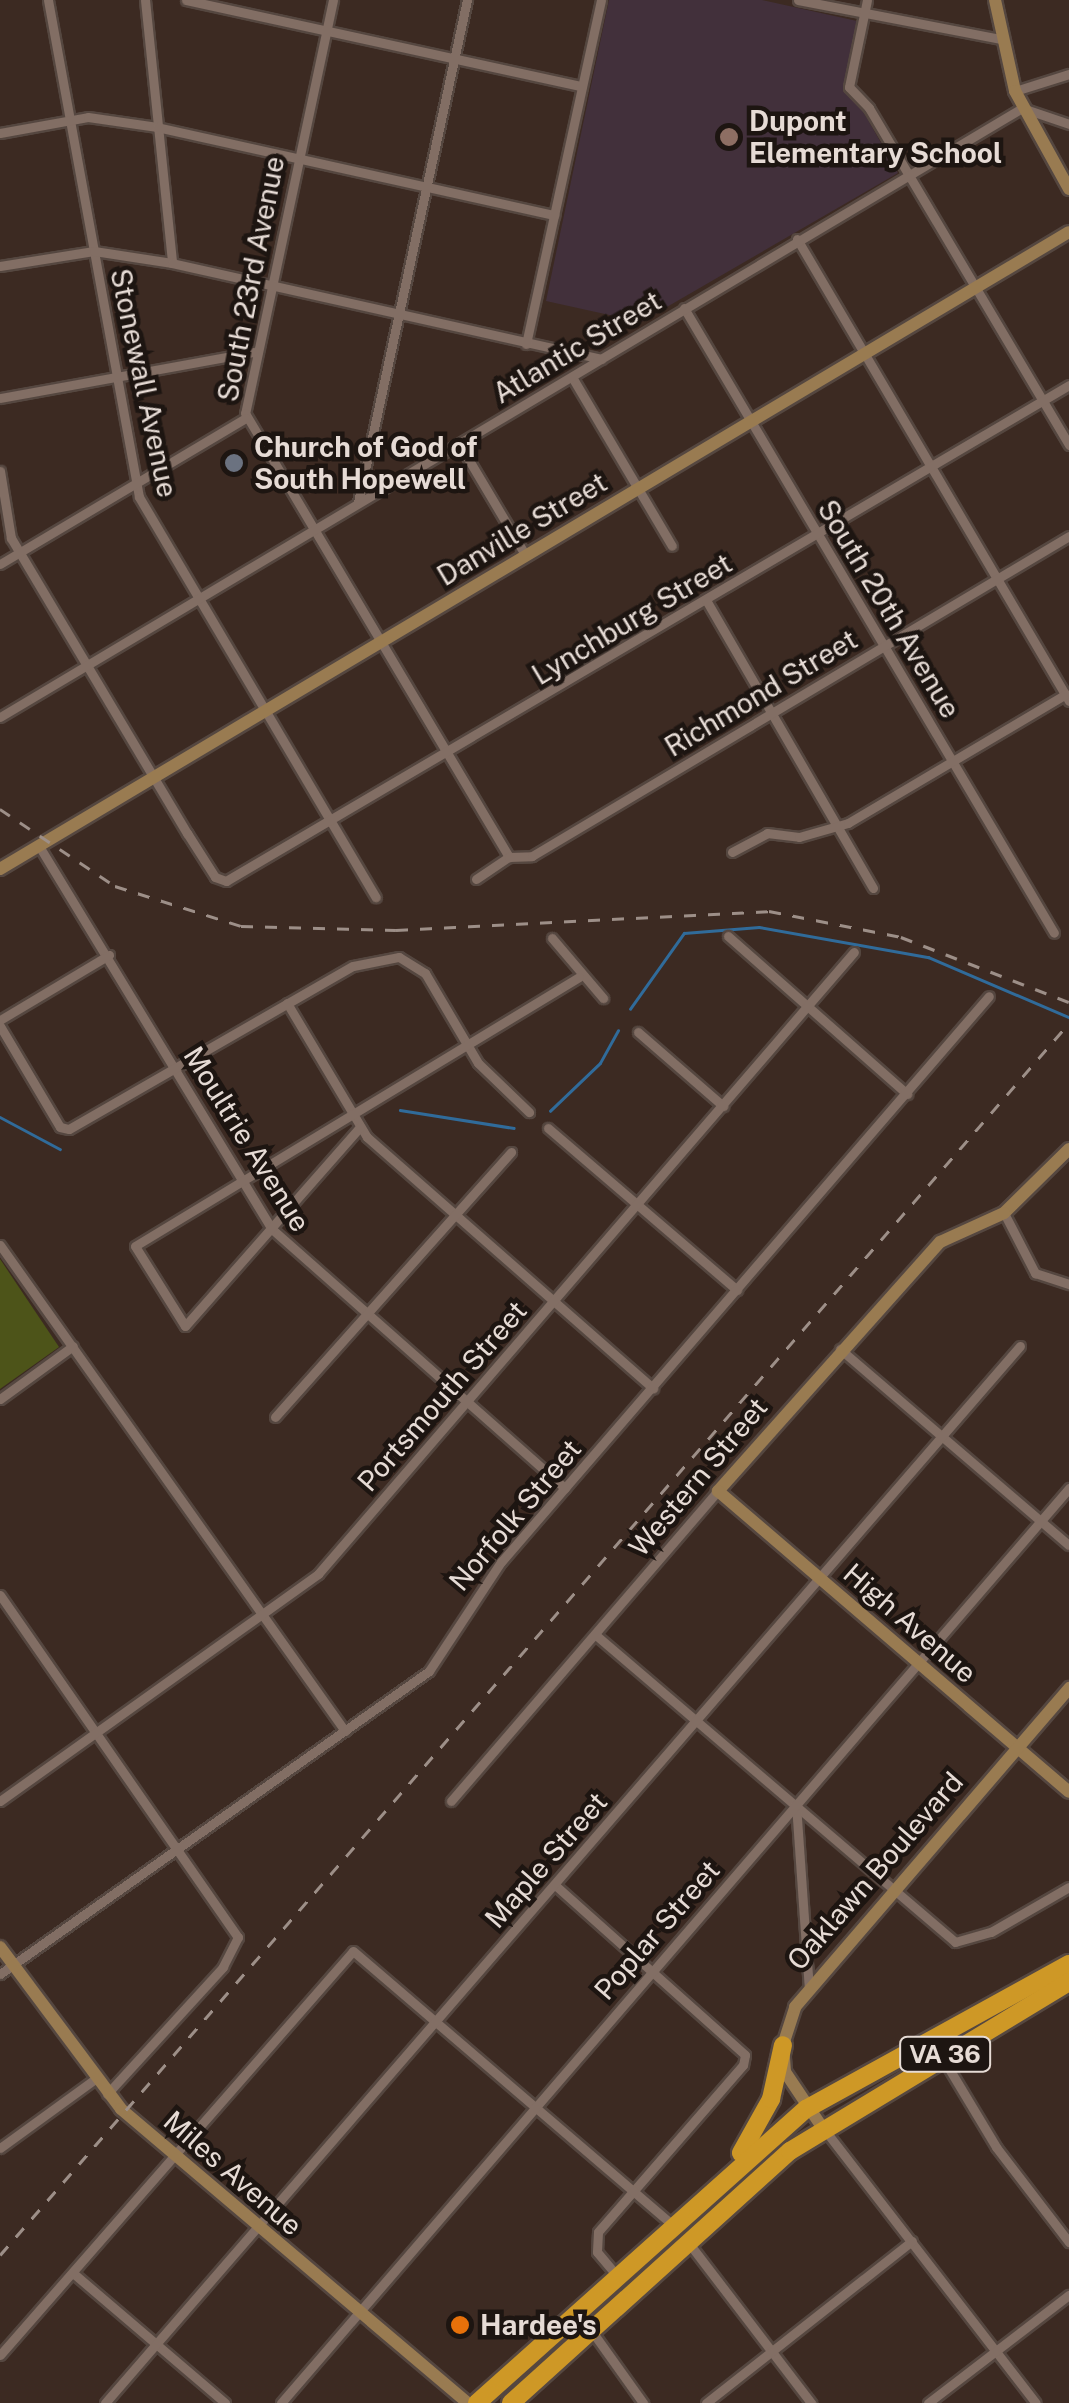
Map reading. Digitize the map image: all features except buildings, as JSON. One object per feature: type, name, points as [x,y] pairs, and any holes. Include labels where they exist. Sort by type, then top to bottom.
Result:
[{"type":"highway","name":"VA 36","points":[[512,2403],[688,2242],[822,2127],[1069,1964]]},
{"type":"highway","name":"VA 36","points":[[477,2403],[727,2174],[806,2108],[937,2049],[1069,1982]]},
{"type":"highway","points":[[727,2174],[771,2099],[783,2045]]},
{"type":"street","name":"Stonewall Avenue","points":[[48,0],[142,506],[376,896]]},
{"type":"street","points":[[145,0],[172,263]]},
{"type":"street","name":"South 23rd Avenue","points":[[333,0],[254,352],[246,418],[509,857]]},
{"type":"street","points":[[358,502],[467,0]]},
{"type":"street","points":[[526,344],[601,0]]},
{"type":"street","points":[[798,0],[1001,39]]},
{"type":"street","points":[[866,0],[849,87],[910,176],[1069,445]]},
{"type":"street","points":[[995,0],[1015,91],[1069,189]]},
{"type":"street","points":[[193,1],[582,86]]},
{"type":"street","points":[[1015,91],[1069,74]]},
{"type":"street","points":[[1022,108],[1069,124]]},
{"type":"street","name":"Atlantic Street","points":[[0,717],[1022,108]]},
{"type":"street","points":[[0,133],[70,120],[157,127],[554,215]]},
{"type":"street","name":"Danville Street","points":[[0,869],[1069,232]]},
{"type":"street","points":[[732,852],[767,833],[799,837],[837,825],[1068,696],[797,239]]},
{"type":"street","points":[[0,266],[94,251],[172,263],[601,360]]},
{"type":"street","name":"South 20th Avenue","points":[[684,308],[1054,933]]},
{"type":"street","points":[[0,398],[254,352]]},
{"type":"street","points":[[572,378],[672,546]]},
{"type":"street","name":"Lynchburg Street","points":[[155,777],[215,877],[233,879],[1069,385]]},
{"type":"street","points":[[0,564],[246,418]]},
{"type":"street","points":[[460,444],[526,556]]},
{"type":"street","points":[[0,471],[6,532],[155,777]]},
{"type":"street","name":"Richmond Street","points":[[476,879],[509,857],[532,856],[1069,536]]},
{"type":"street","points":[[706,600],[873,888]]},
{"type":"street","name":"Moultrie Avenue","points":[[39,846],[109,955],[272,1229],[565,1488]]},
{"type":"street","points":[[728,936],[907,1094]]},
{"type":"street","points":[[552,938],[580,977],[602,998]]},
{"type":"street","name":"Portsmouth Street","points":[[0,1801],[324,1567],[854,952]]},
{"type":"street","points":[[109,955],[0,1023],[64,1129],[353,966],[390,956],[425,973],[466,1046],[529,1112]]},
{"type":"street","points":[[360,1127],[185,1326],[135,1246],[580,977]]},
{"type":"street","name":"Norfolk Street","points":[[0,1974],[429,1671],[476,1593],[989,996]]},
{"type":"street","points":[[288,1003],[360,1127],[454,1216],[653,1388]]},
{"type":"street","points":[[638,1032],[723,1106]]},
{"type":"street","points":[[548,1128],[736,1290]]},
{"type":"street","points":[[1069,1149],[1004,1214],[1035,1274],[1069,1284]]},
{"type":"street","points":[[275,1417],[511,1152]]},
{"type":"street","name":"Western Street","points":[[452,1801],[840,1349],[940,1242],[1004,1214]]},
{"type":"street","points":[[1,1247],[345,1731]]},
{"type":"street","points":[[0,1399],[72,1346]]},
{"type":"street","name":"Maple Street","points":[[105,2403],[1020,1346]]},
{"type":"street","points":[[840,1349],[1069,1545]]},
{"type":"street","name":"Poplar Street","points":[[281,2403],[1069,1488]]},
{"type":"street","name":"High Avenue","points":[[718,1491],[1067,1787]]},
{"type":"street","points":[[0,1594],[222,1905],[238,1937],[236,1951],[106,2094]]},
{"type":"street","points":[[597,1636],[960,1944],[1069,1887]]},
{"type":"street","name":"Oaklawn Boulevard","points":[[783,2045],[790,2016],[809,1990],[1069,1688]]},
{"type":"street","points":[[796,1804],[809,1990]]},
{"type":"street","points":[[554,1885],[742,2048],[745,2060],[596,2238],[597,2252],[616,2275]]},
{"type":"street","name":"Miles Avenue","points":[[0,1947],[106,2094],[257,2227],[468,2403]]},
{"type":"street","points":[[0,2355],[176,2156],[274,2037],[356,1952],[672,2224],[811,2403]]},
{"type":"street","points":[[783,2045],[790,2085],[806,2108],[1036,2403]]},
{"type":"street","points":[[937,2049],[996,2147],[1069,2242]]},
{"type":"street","points":[[0,2148],[95,2079]]},
{"type":"street","points":[[706,2403],[912,2242]]},
{"type":"street","points":[[74,2273],[226,2403]]},
{"type":"street","points":[[928,2403],[1069,2295]]},
{"type":"street","points":[[591,2330],[643,2403]]},
{"type":"shaded area","name":"Dupont Elementary School","points":[[609,0],[762,0],[857,21],[843,91],[859,104],[898,173],[641,322],[546,301]]},
{"type":"green space","points":[[0,1259],[59,1347],[0,1389]]},
{"type":"waterway","points":[[630,1009],[684,933],[759,927],[928,957],[1069,1017]]},
{"type":"waterway","points":[[550,1111],[600,1063],[618,1031]]},
{"type":"waterway","points":[[400,1110],[514,1128]]},
{"type":"waterway","points":[[0,1117],[60,1149]]},
{"type":"railway","points":[[0,809],[115,886],[241,926],[396,930],[769,911],[901,937],[1069,1002]]},
{"type":"railway","points":[[0,2255],[1069,1023]]},
{"type":"place","name":"Dupont Elementary School","points":[[729,137]]},
{"type":"place","name":"Church of God of South Hopewell","points":[[234,463]]},
{"type":"place","name":"Hardee's","points":[[460,2325]]}]
